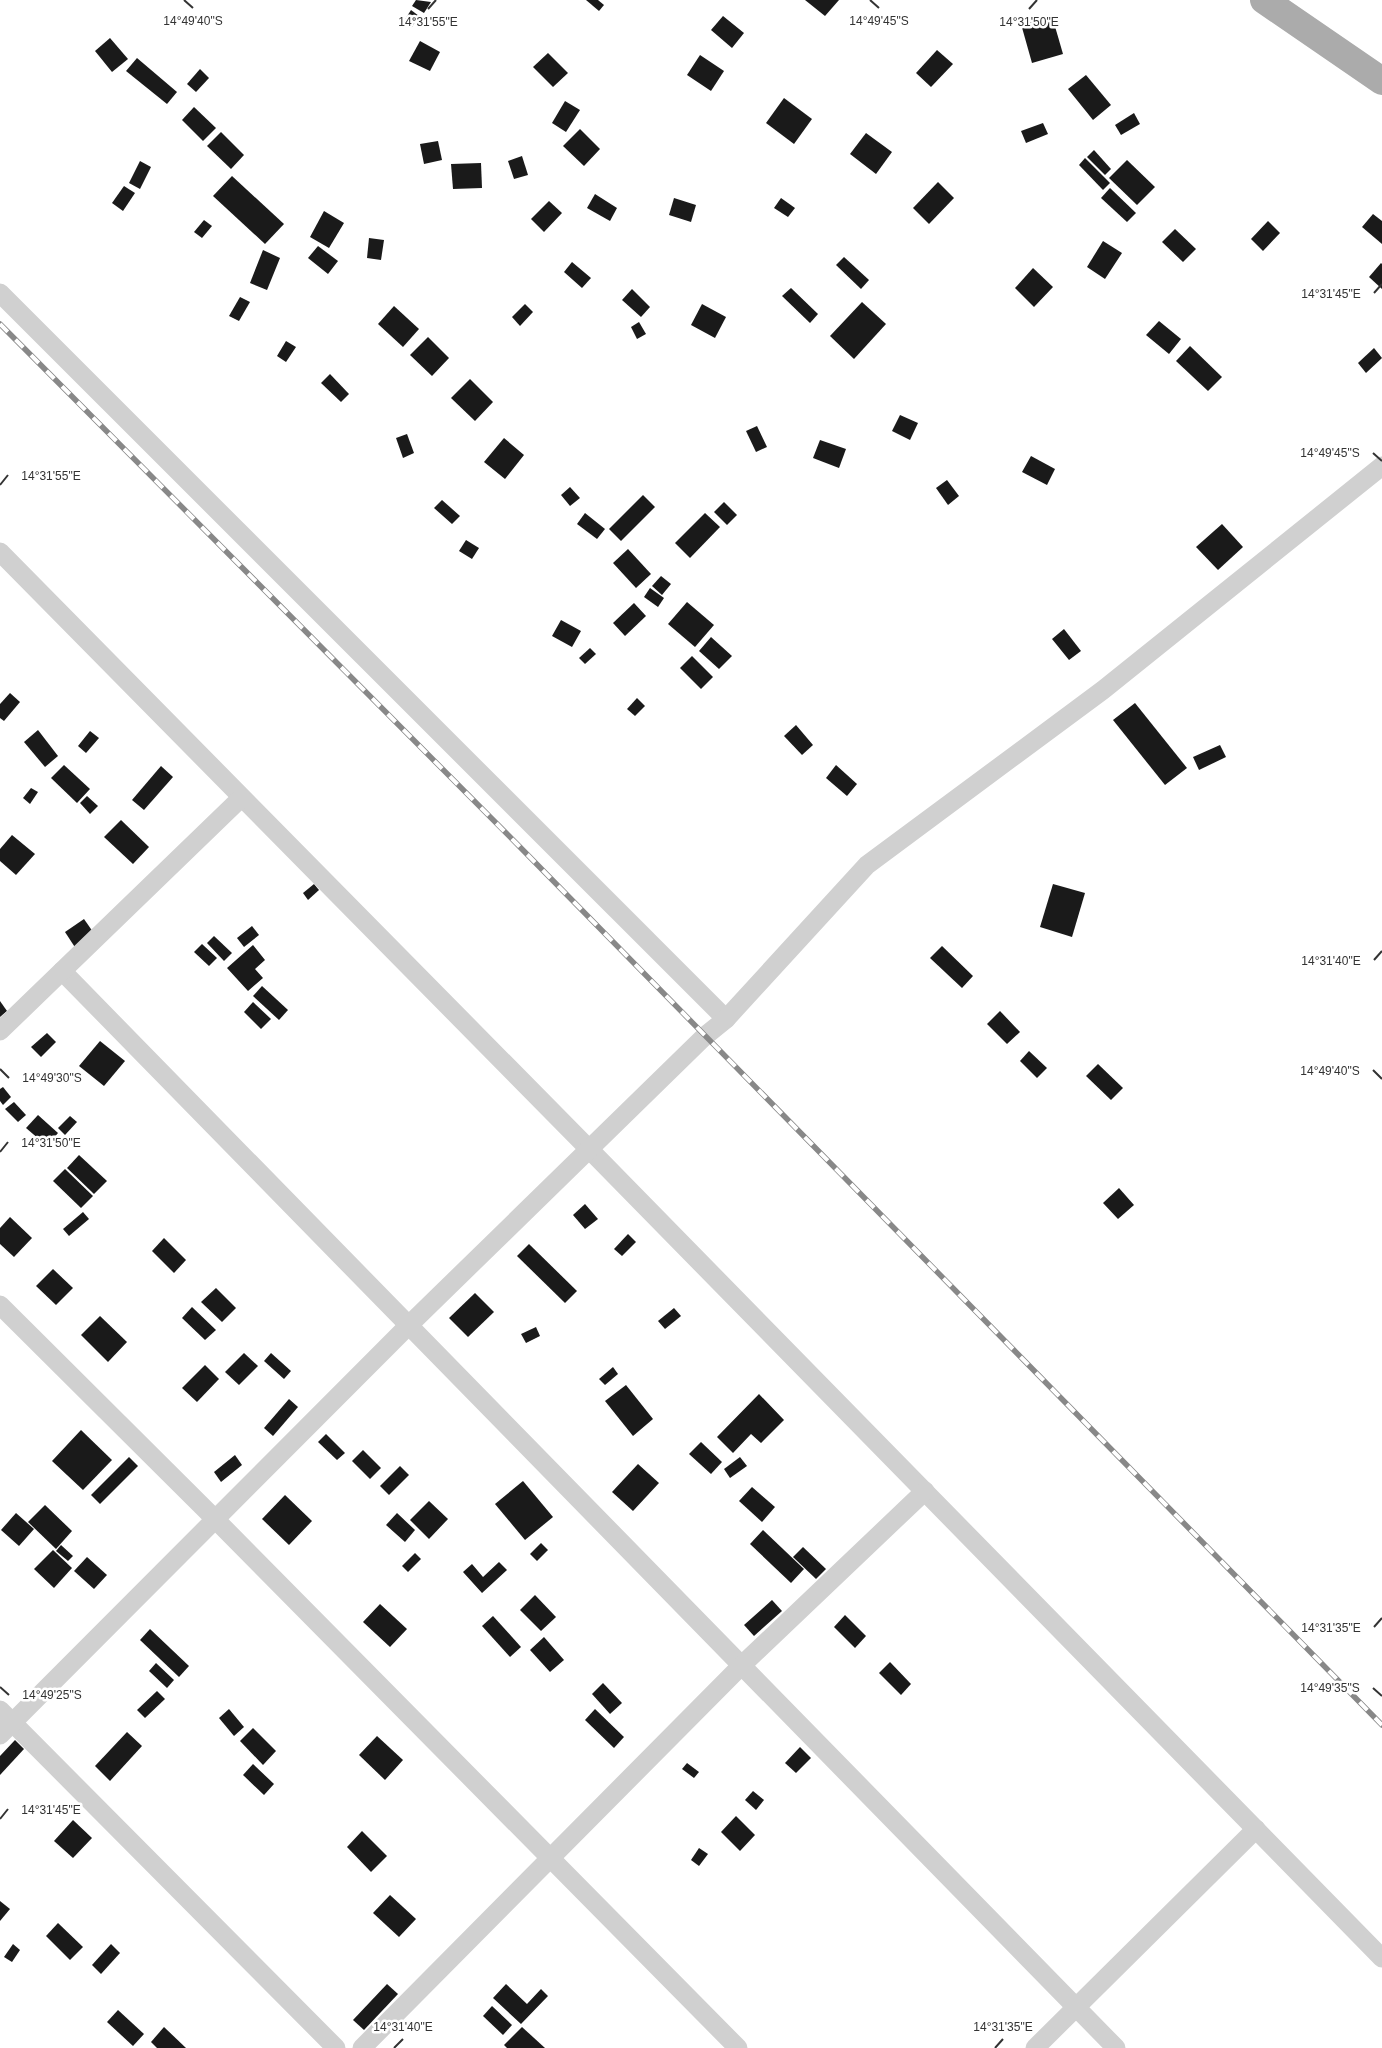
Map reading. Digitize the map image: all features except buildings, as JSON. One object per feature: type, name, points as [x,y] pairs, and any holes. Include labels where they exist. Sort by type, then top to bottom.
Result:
[{"type":"main road","points":[[1264,0],[1382,81]]},
{"type":"street","points":[[0,292],[726,1019]]},
{"type":"street","points":[[336,2048],[4,1722],[215,1519],[589,1148],[705,1036],[726,1019],[867,865],[1103,690],[1382,466]]},
{"type":"street","points":[[0,552],[241,798],[589,1148],[1382,1958]]},
{"type":"street","points":[[0,1031],[241,798]]},
{"type":"street","points":[[62,971],[1116,2048]]},
{"type":"street","points":[[0,1306],[215,1519],[738,2048]]},
{"type":"street","points":[[362,2048],[741,1666],[925,1491]]},
{"type":"street","points":[[1035,2048],[1256,1830]]},
{"type":"railway","points":[[0,324],[516,843],[1382,1725]]}]
